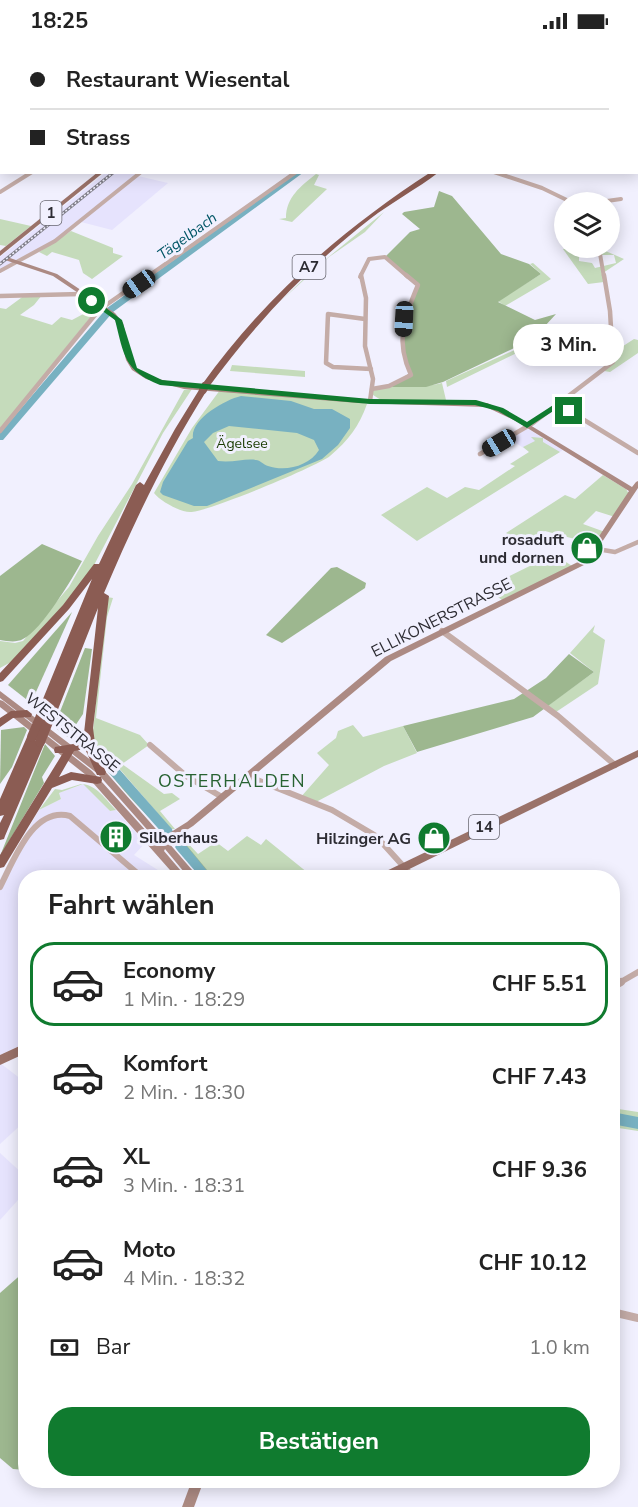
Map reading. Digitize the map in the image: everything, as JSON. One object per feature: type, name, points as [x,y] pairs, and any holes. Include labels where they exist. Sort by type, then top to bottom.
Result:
[{"type":"highway","name":"A7","points":[[45,719],[115,538],[156,453],[200,388],[247,323],[301,268],[363,216],[425,174]]},
{"type":"highway","name":"A7","points":[[0,836],[36,740],[113,562],[155,470],[200,388],[247,331],[307,269],[358,225],[433,174]]},
{"type":"highway","name":"A7","points":[[0,679],[75,596],[115,538]]},
{"type":"highway","name":"A7","points":[[99,776],[88,735],[100,614],[113,562]]},
{"type":"highway","name":"A7","points":[[0,670],[19,658]]},
{"type":"highway","points":[[0,723],[15,714],[27,714]]},
{"type":"highway","points":[[0,864],[47,787],[65,751],[81,744],[88,735]]},
{"type":"highway","name":"A7","points":[[0,812],[36,740]]},
{"type":"highway","points":[[47,787],[71,776],[99,776]]},
{"type":"main road","name":"1","points":[[0,254],[100,174]]},
{"type":"main road","name":"14","points":[[397,870],[638,753]]},
{"type":"main road","points":[[0,1060],[18,1052]]},
{"type":"street","points":[[0,192],[29,174]]},
{"type":"street","points":[[0,271],[55,241],[139,174]]},
{"type":"street","points":[[0,431],[71,347],[96,313],[107,310],[293,174]]},
{"type":"street","points":[[500,174],[554,194]]},
{"type":"street","points":[[370,401],[371,369],[365,346],[362,271],[369,259],[385,257],[418,285],[404,319],[402,355],[411,375],[389,386],[372,389]]},
{"type":"street","points":[[480,454],[527,426],[612,362],[610,311],[601,258]]},
{"type":"street","points":[[7,259],[55,275],[107,310],[120,323],[129,360],[134,369],[160,382],[370,401],[481,403],[500,409],[633,491]]},
{"type":"street","points":[[0,296],[81,294]]},
{"type":"street","points":[[320,313],[365,319]]},
{"type":"street","points":[[328,314],[326,365],[371,369]]},
{"type":"street","points":[[558,404],[638,453]]},
{"type":"street","name":"ELLIKONERSTRASSE","points":[[166,845],[221,796],[375,668],[442,631],[586,561],[597,549],[638,483]]},
{"type":"street","points":[[597,549],[615,552],[638,542]]},
{"type":"street","points":[[442,631],[541,703],[615,765]]},
{"type":"street","name":"WESTSTRASSE","points":[[0,694],[27,714],[65,751]]},
{"type":"street","name":"WESTSTRASSE","points":[[0,703],[99,776],[188,870]]},
{"type":"street","points":[[150,745],[186,776],[221,796]]},
{"type":"street","points":[[247,776],[332,810],[376,836],[408,870]]},
{"type":"street","points":[[0,887],[38,821],[51,813],[60,812],[70,816],[134,870]]},
{"type":"street","name":"WESTSTRASSE","points":[[166,845],[179,870]]},
{"type":"street","points":[[620,982],[638,972]]},
{"type":"street","points":[[620,1314],[638,1318]]},
{"type":"street","points":[[188,1507],[195,1488]]},
{"type":"shaded area","points":[[104,174],[140,174],[138,176],[168,183],[112,230],[81,222],[55,241],[0,271],[0,257]]},
{"type":"shaded area","points":[[527,429],[563,450],[545,461],[509,439]]},
{"type":"shaded area","points":[[84,784],[110,811],[116,810],[145,843],[134,855],[158,870],[18,870],[18,1046],[0,1055],[0,879],[39,810],[61,799],[59,793]]},
{"type":"shaded area","points":[[0,1063],[18,1077],[18,1127],[0,1144]]},
{"type":"shaded area","points":[[0,1153],[18,1170],[18,1200],[0,1220]]},
{"type":"green space","points":[[316,174],[319,175],[314,185],[327,189],[292,222],[279,219],[286,218],[292,198]]},
{"type":"green space","points":[[439,191],[452,196],[501,254],[529,264],[541,274],[498,302],[535,320],[556,314],[533,339],[443,382],[426,387],[393,387],[389,386],[410,373],[405,362],[402,340],[406,318],[418,285],[385,257],[410,232],[420,229],[402,214],[434,207]]},
{"type":"green space","points":[[384,212],[365,232],[329,257],[282,300],[315,268]]},
{"type":"green space","points":[[0,219],[31,226],[6,246],[0,245]]},
{"type":"green space","points":[[71,231],[113,248],[113,253],[123,256],[92,279],[83,273],[79,260],[52,252],[47,256],[39,252]]},
{"type":"green space","points":[[569,258],[579,258],[579,261],[592,263],[595,268],[616,263],[615,258],[624,259],[603,273],[604,282],[588,284]]},
{"type":"green space","points":[[533,263],[551,279],[505,306],[498,301],[541,274],[530,264]]},
{"type":"green space","points":[[25,295],[42,295],[34,305],[20,315],[52,325],[61,317],[72,320],[87,312],[94,313],[0,429],[0,308],[6,309]]},
{"type":"green space","points":[[545,327],[556,334],[447,387],[446,381],[521,347],[534,339]]},
{"type":"green space","points":[[634,339],[638,340],[638,353],[610,372],[604,371],[609,367],[614,352]]},
{"type":"green space","points":[[232,365],[305,371],[305,377],[230,371]]},
{"type":"green space","points":[[442,383],[446,400],[381,400],[373,395],[373,391],[381,389]]},
{"type":"green space","points":[[192,389],[163,433],[92,569],[78,590],[11,662],[0,668],[0,641],[15,643],[23,641],[69,587],[98,536],[132,484],[184,390]]},
{"type":"green space","name":"Ägelsee","points":[[220,390],[367,404],[357,426],[330,456],[305,469],[217,505],[190,512],[181,510],[165,503],[154,493],[192,428]]},
{"type":"green space","points":[[531,437],[543,438],[543,442],[560,452],[417,541],[381,515],[427,487],[447,498],[465,487],[479,490],[515,466],[510,464],[529,452],[523,447],[535,441]]},
{"type":"green space","points":[[603,475],[626,489],[629,494],[615,517],[596,511],[583,524],[605,532],[597,545],[545,531],[536,536],[542,540],[528,548],[506,533],[565,495],[575,499]]},
{"type":"green space","points":[[42,544],[82,561],[55,604],[30,634],[17,641],[0,640],[0,576]]},
{"type":"green space","points":[[554,554],[572,566],[502,600],[485,588]]},
{"type":"green space","points":[[337,567],[366,583],[365,588],[282,643],[266,635],[331,568]]},
{"type":"green space","points":[[107,597],[113,598],[107,617],[96,718],[140,735],[149,745],[122,764],[164,794],[172,793],[180,799],[160,811],[175,829],[171,829],[112,760],[101,766],[92,740]]},
{"type":"green space","points":[[72,612],[31,703],[8,685]]},
{"type":"green space","points":[[595,625],[593,632],[605,640],[598,684],[556,712],[547,706],[594,672],[570,653]]},
{"type":"green space","points":[[85,648],[92,649],[83,714],[73,729],[83,735],[73,741],[54,727]]},
{"type":"green space","points":[[569,654],[594,672],[533,717],[417,752],[403,726],[514,699],[546,678]]},
{"type":"green space","points":[[353,725],[363,737],[403,726],[417,753],[384,766],[316,802],[300,798],[329,765],[317,753],[336,738],[338,731]]},
{"type":"green space","points":[[24,727],[27,730],[12,767],[0,784],[1,730]]},
{"type":"green space","points":[[45,744],[55,756],[42,777],[44,783],[0,856]]},
{"type":"green space","points":[[112,761],[171,830],[165,832],[117,783],[103,765]]},
{"type":"green space","points":[[81,784],[59,793],[61,799],[39,810],[55,789],[62,790]]},
{"type":"green space","points":[[83,784],[96,790],[116,810],[110,811]]},
{"type":"green space","points":[[247,836],[261,845],[266,839],[304,870],[207,870],[181,840],[184,839],[198,854],[216,842],[228,851]]},
{"type":"green space","points":[[183,841],[207,870],[198,870],[179,850]]},
{"type":"green space","points":[[620,1109],[638,1112],[638,1131],[620,1128]]},
{"type":"green space","points":[[18,1277],[18,1469],[13,1469],[0,1458],[0,1293]]},
{"type":"water","name":"Ägelsee","points":[[241,396],[291,401],[314,409],[332,409],[350,419],[350,428],[338,445],[322,459],[207,506],[194,506],[163,495],[160,492],[163,482],[188,441],[193,438],[197,424],[218,406]],"holes":[[[229,426],[297,433],[314,440],[319,450],[315,456],[303,464],[289,468],[275,468],[258,460],[218,461],[204,442],[213,433]]]},
{"type":"waterway","name":"Tägelbach","points":[[0,438],[110,310],[298,174]]},
{"type":"waterway","name":"Tägelbach","points":[[107,763],[168,832]]},
{"type":"waterway","name":"Tägelbach","points":[[181,847],[201,870]]},
{"type":"waterway","name":"Tägelbach","points":[[620,1120],[638,1123]]},
{"type":"railway","points":[[0,264],[112,174]]},
{"type":"place","name":"rosaduft und dornen","points":[[587,548]]},
{"type":"place","name":"Silberhaus","points":[[116,837]]},
{"type":"place","name":"Hilzinger AG","points":[[434,838]]},
{"type":"district","name":"OSTERHALDEN","points":[[232,781]]},
{"type":"route","points":[[92,301],[119,320],[129,360],[134,369],[160,382],[184,387],[370,401],[476,403],[500,409],[527,426],[558,404],[569,411]]}]
